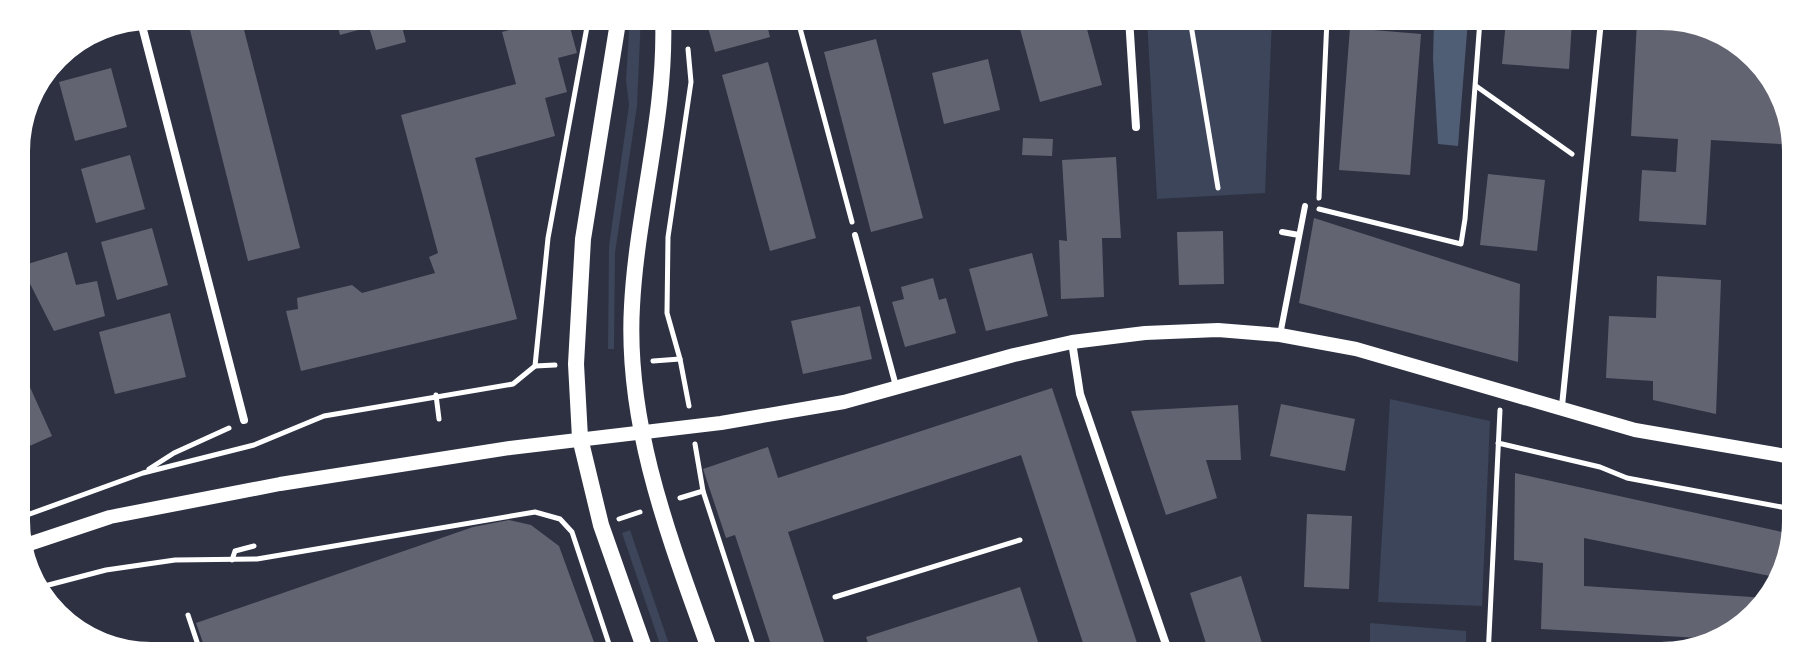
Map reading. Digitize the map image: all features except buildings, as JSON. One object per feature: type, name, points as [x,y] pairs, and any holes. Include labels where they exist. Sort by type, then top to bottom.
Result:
[{"type":"main road","points":[[617,28],[583,239],[576,364],[580,438],[601,525],[643,644]]},
{"type":"main road","points":[[663,28],[660,94],[631,309],[633,362],[642,432],[658,505],[707,644]]},
{"type":"street","points":[[1130,28],[1136,127]]},
{"type":"street","points":[[143,29],[244,420]]},
{"type":"street","points":[[30,544],[110,517],[159,506],[402,464],[580,438],[721,423],[844,402],[1014,355],[1072,342],[1145,333],[1218,330],[1280,335],[1356,349],[1635,430],[1784,456]]},
{"type":"street","points":[[1072,342],[1080,394],[1166,644]]},
{"type":"lane","points":[[1561,410],[1600,28]]},
{"type":"lane","points":[[1280,335],[1305,206]]},
{"type":"lane","points":[[1282,232],[1299,235]]},
{"type":"lane","points":[[855,235],[897,389]]},
{"type":"path","points":[[28,515],[143,473],[254,445],[324,416],[513,384],[535,366],[548,238],[587,28]]},
{"type":"path","points":[[800,28],[855,235]]},
{"type":"path","points":[[1191,28],[1218,188]]},
{"type":"path","points":[[1327,28],[1319,209],[1461,244],[1479,28]]},
{"type":"path","points":[[680,359],[667,313],[668,237],[691,82],[687,43]]},
{"type":"path","points":[[1475,85],[1586,164]]},
{"type":"path","points":[[1489,644],[1500,390]]},
{"type":"path","points":[[436,395],[439,419]]},
{"type":"path","points":[[143,473],[174,453],[244,420]]},
{"type":"path","points":[[1498,443],[1600,467],[1627,478],[1784,507]]},
{"type":"path","points":[[698,464],[703,491],[753,644]]},
{"type":"path","points":[[47,585],[106,570],[175,560],[257,559],[535,512],[560,519],[572,532],[609,644]]},
{"type":"path","points":[[835,597],[1020,540]]},
{"type":"path","points":[[232,560],[235,551],[254,546]]},
{"type":"path","points":[[188,615],[198,644]]},
{"type":"shaded area","points":[[629,28],[640,28],[637,106],[615,253],[614,349],[608,349],[609,246],[629,105],[626,80]]},
{"type":"shaded area","points":[[1148,28],[1272,28],[1265,193],[1157,199]]},
{"type":"shaded area","points":[[1434,28],[1467,28],[1458,146],[1438,144]]},
{"type":"shaded area","points":[[1390,399],[1490,421],[1482,606],[1378,602]]},
{"type":"shaded area","points":[[630,530],[669,644],[660,644],[622,533]]},
{"type":"shaded area","points":[[1370,623],[1466,631],[1466,644],[1370,644]]}]
